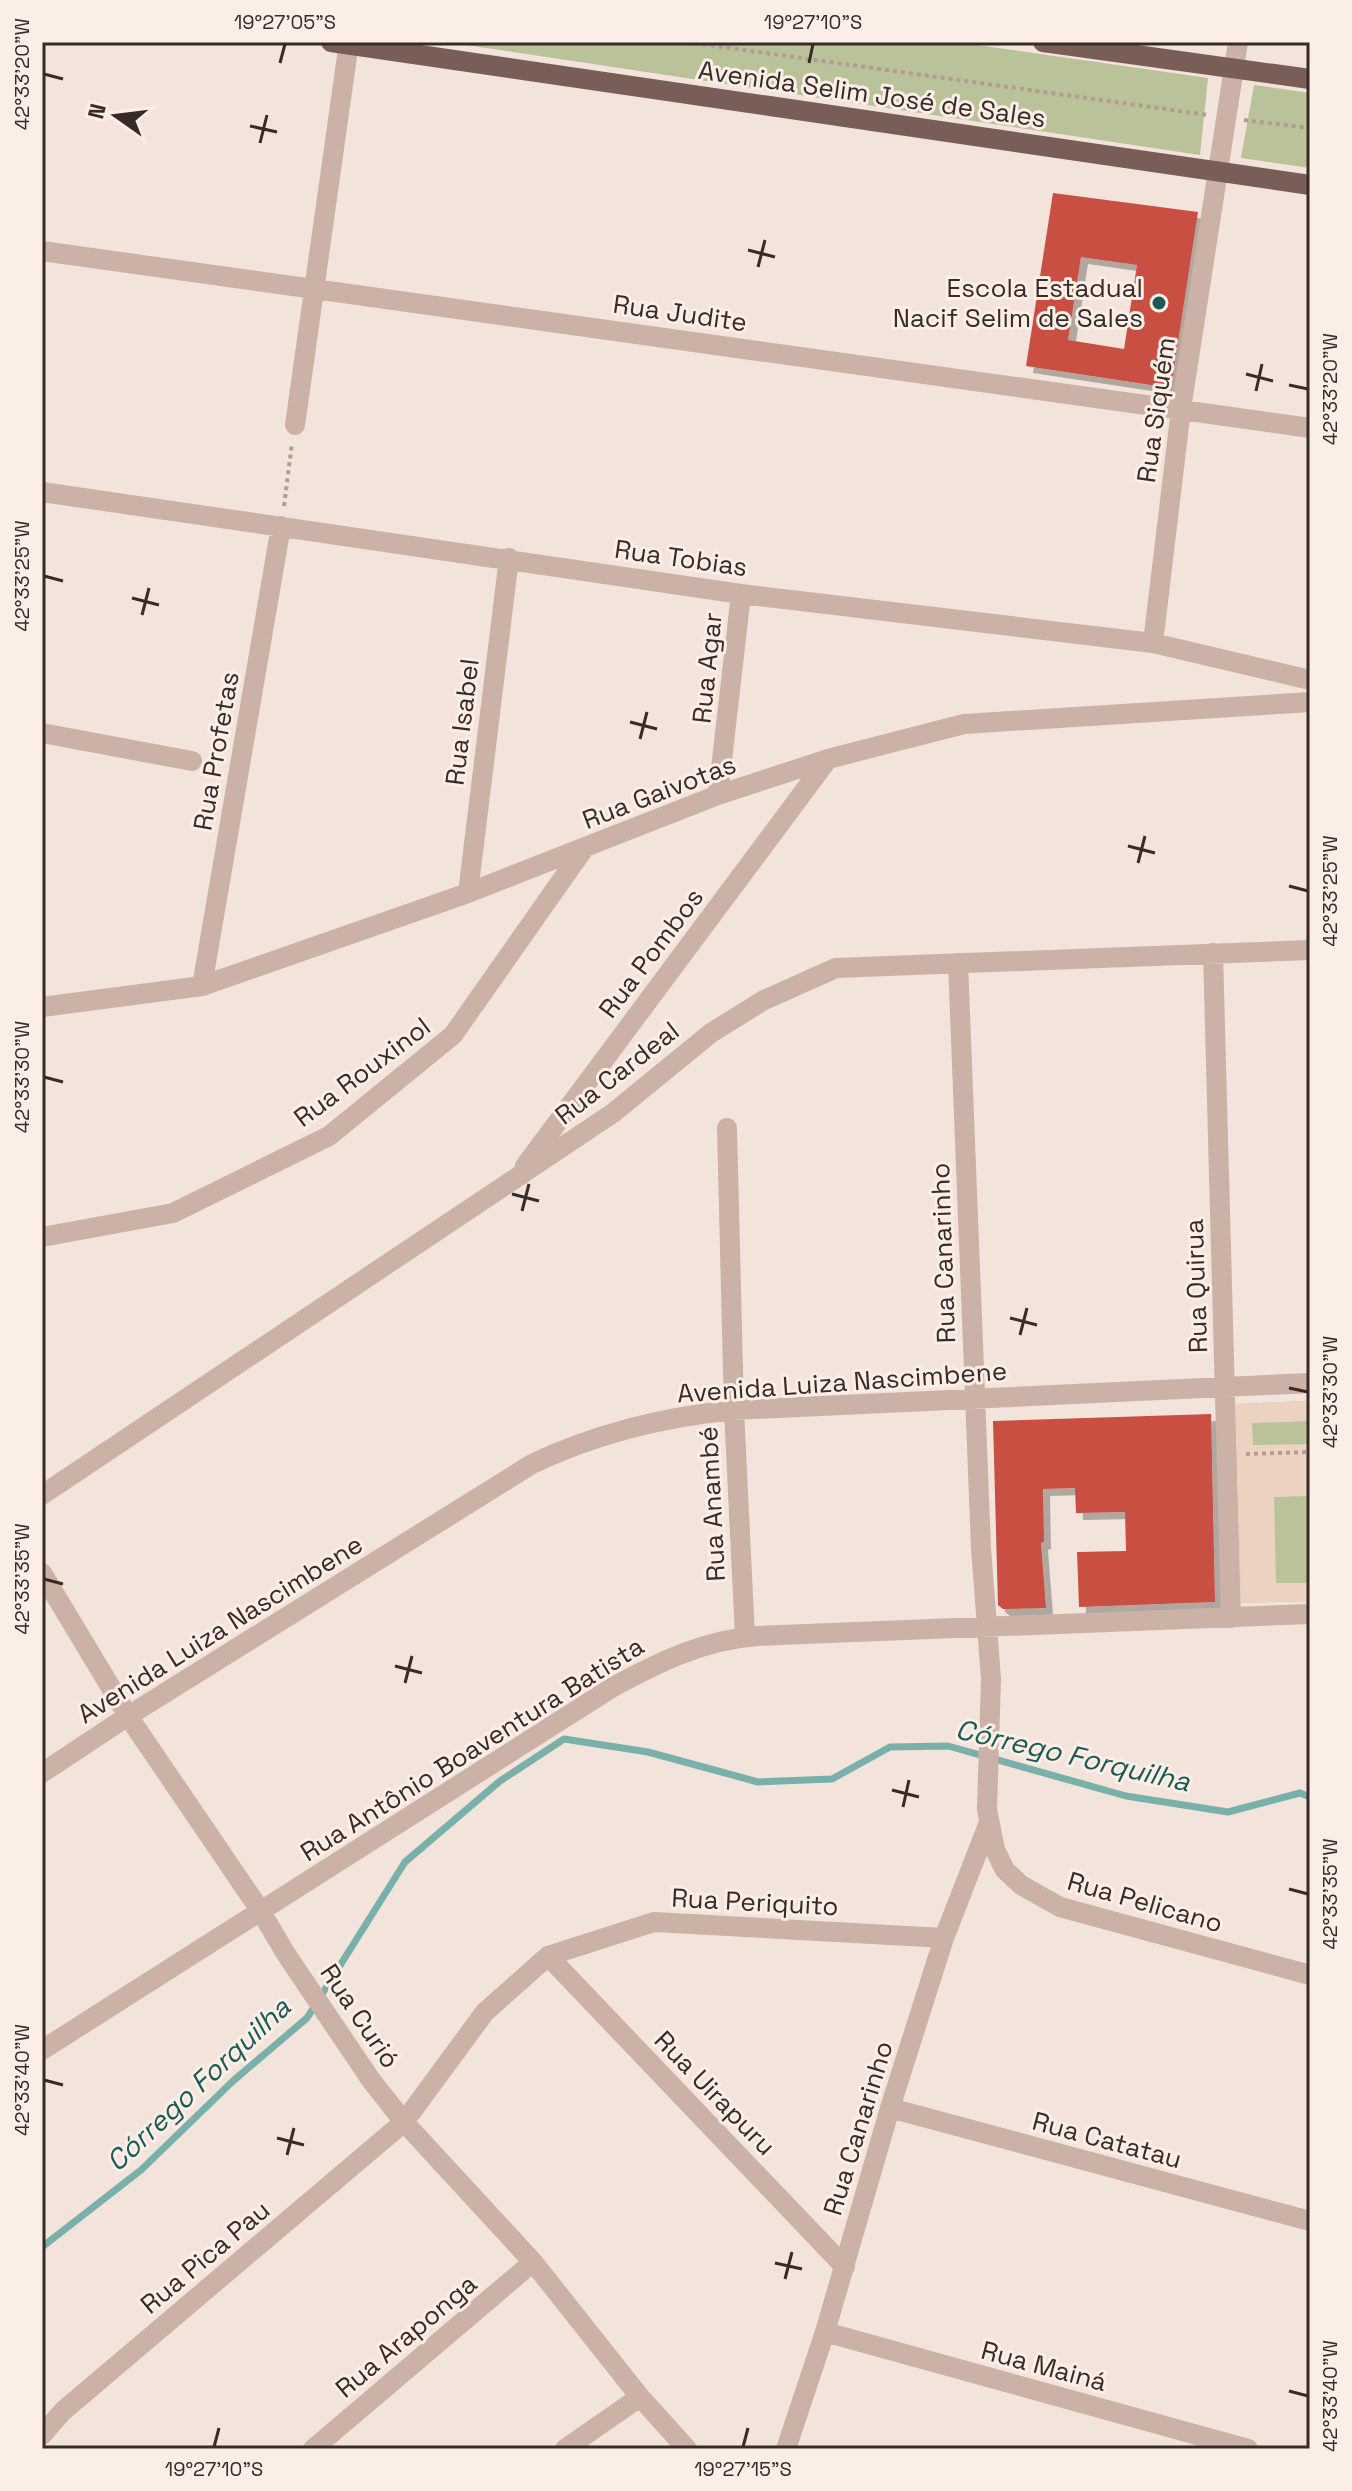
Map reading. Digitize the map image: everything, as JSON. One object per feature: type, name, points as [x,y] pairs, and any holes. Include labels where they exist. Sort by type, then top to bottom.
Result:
[{"type":"main road","points":[[1043,42],[1310,79]]},
{"type":"main road","name":"Avenida Selim José de Sales","points":[[343,43],[1310,185]]},
{"type":"street","name":"Rua Siquém","points":[[1153,643],[1181,409],[1238,42]]},
{"type":"street","points":[[295,425],[315,288],[343,43]]},
{"type":"street","name":"Rua Judite","points":[[42,251],[1310,428]]},
{"type":"street","points":[[42,267],[79,256]]},
{"type":"street","name":"Rua Tobias","points":[[42,492],[741,594],[1153,643],[1310,680]]},
{"type":"street","name":"Rua Profetas","points":[[202,986],[281,526]]},
{"type":"street","name":"Rua Isabel","points":[[468,893],[509,558]]},
{"type":"street","name":"Rua Agar","points":[[718,795],[741,594]]},
{"type":"street","name":"Rua Gaivotas","points":[[42,1007],[202,986],[468,893],[718,795],[828,759],[964,724],[1310,702]]},
{"type":"street","points":[[42,733],[192,761]]},
{"type":"street","name":"Rua Pombos","points":[[516,1179],[828,759]]},
{"type":"street","name":"Rua Rouxinol","points":[[42,1237],[173,1213],[329,1136],[453,1035],[585,847]]},
{"type":"street","name":"Rua Cardeal","points":[[42,1495],[613,1113],[711,1033],[764,1000],[836,968],[1310,950]]},
{"type":"street","name":"Rua Quirua","points":[[1213,953],[1231,1618]]},
{"type":"street","name":"Rua Canarinho","points":[[958,963],[975,1398],[991,1679],[988,1794]]},
{"type":"street","name":"Rua Anambé","points":[[727,1128],[734,1410],[745,1637]]},
{"type":"street","name":"Avenida Luiza Nascimbene","points":[[42,1773],[532,1464],[589,1439],[670,1418],[734,1410],[1310,1383]]},
{"type":"street","name":"Rua Curió","points":[[42,1573],[128,1716],[371,2080],[404,2122],[533,2262],[640,2397],[687,2449]]},
{"type":"street","name":"Rua Antônio Boaventura Batista","points":[[42,2050],[613,1687],[686,1652],[745,1637],[1310,1614]]},
{"type":"street","name":"Rua Pelicano","points":[[988,1794],[988,1825],[1005,1870],[1021,1885],[1060,1907],[1310,1975]]},
{"type":"street","name":"Rua Canarinho","points":[[786,2449],[825,2332],[890,2108],[944,1938],[988,1825]]},
{"type":"street","name":"Rua Periquito","points":[[404,2122],[485,2012],[548,1956],[654,1922],[944,1938]]},
{"type":"street","name":"Rua Uirapuru","points":[[548,1956],[845,2267]]},
{"type":"street","name":"Rua Catatau","points":[[890,2108],[1310,2221]]},
{"type":"street","name":"Rua Pica Pau","points":[[42,2435],[63,2411],[404,2122]]},
{"type":"street","name":"Rua Araponga","points":[[313,2449],[533,2262]]},
{"type":"street","name":"Rua Mainá","points":[[825,2332],[1248,2449]]},
{"type":"street","points":[[565,2449],[640,2397]]},
{"type":"path","points":[[687,42],[1310,128]]},
{"type":"path","points":[[281,526],[295,425]]},
{"type":"path","points":[[1244,1454],[1310,1452]]},
{"type":"green space","points":[[446,42],[956,42],[1208,78],[1200,155]]},
{"type":"green space","points":[[1254,85],[1310,93],[1310,168],[1241,158]]},
{"type":"green space","points":[[1310,1401],[1310,1601],[1241,1603],[1236,1404]]},
{"type":"shaded area","points":[[1310,1401],[1310,1421],[1252,1423],[1253,1445],[1310,1444],[1310,1496],[1274,1497],[1276,1583],[1310,1583],[1310,1601],[1241,1603],[1236,1404]]},
{"type":"building","name":"Escola Estadual Nacif Selim de Sales","points":[[1053,193],[1198,212],[1171,388],[1026,366]],"holes":[[[1081,257],[1137,265],[1124,349],[1068,340]]]},
{"type":"building","points":[[1211,1414],[1215,1602],[1079,1607],[1077,1552],[1126,1551],[1125,1512],[1076,1513],[1075,1488],[1043,1489],[1044,1542],[1041,1543],[1046,1608],[1003,1609],[998,1605],[993,1421]]},
{"type":"waterway","name":"Córrego Forquilha","points":[[42,2247],[141,2170],[233,2081],[307,2018],[405,1862],[500,1781],[564,1739],[648,1752],[758,1782],[832,1779],[890,1747],[948,1746],[1126,1796],[1228,1812],[1300,1793],[1310,1797]]},
{"type":"place","name":"Escola Estadual Nacif Selim de Sales","points":[[1159,303]]}]
